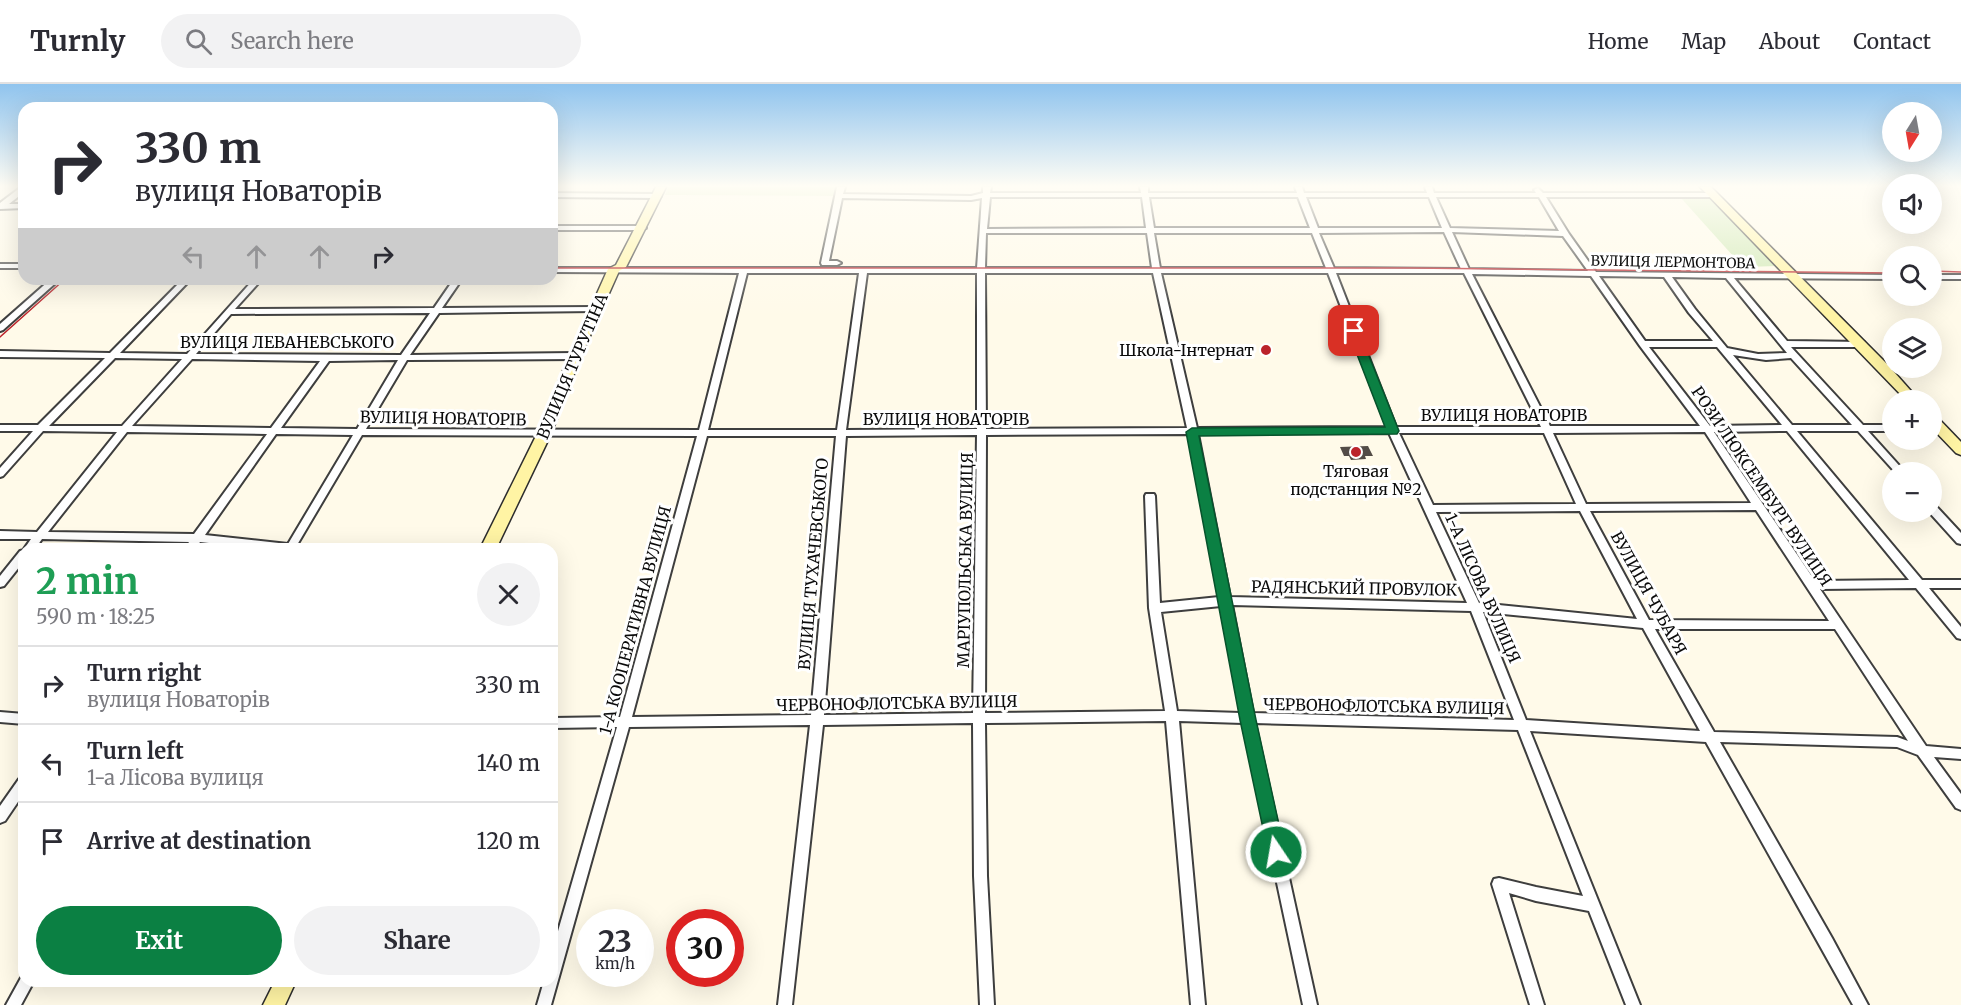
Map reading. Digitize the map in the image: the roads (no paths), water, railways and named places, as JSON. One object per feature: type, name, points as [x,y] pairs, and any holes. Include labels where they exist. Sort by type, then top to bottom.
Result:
[{"type":"street","name":"ВУЛИЦЯ ТУРУТІНА","points":[[491,543],[544,434],[596,309],[618,266],[641,230]]},
{"type":"street","points":[[832,230],[825,263],[839,263],[858,270]]},
{"type":"street","points":[[1150,230],[1156,270],[1192,432],[1248,720],[1310,1005]]},
{"type":"street","name":"1-А ЛІСОВА ВУЛИЦЯ","points":[[1314,230],[1393,431],[1476,608],[1633,1005]]},
{"type":"street","points":[[982,231],[1447,230],[1565,234]]},
{"type":"street","name":"ВУЛИЦЯ ЧУБАРЯ","points":[[1447,230],[1464,271],[1548,430],[1582,507],[1710,737],[1796,884],[1861,1005]]},
{"type":"street","name":"РОЗИ ЛЮКСЕМБУРГ ВУЛИЦЯ","points":[[1563,230],[1643,344],[1709,430],[1922,751],[1961,804]]},
{"type":"street","points":[[1746,230],[1861,344],[1904,390]]},
{"type":"street","name":"МАРІУПОЛЬСЬКА ВУЛИЦЯ","points":[[982,231],[979,271],[982,433],[981,933],[987,1005]]},
{"type":"street","name":"ВУЛИЦЯ ЛЕРМОНТОВА","points":[[558,263],[744,270],[1464,271],[1882,277]]},
{"type":"street","name":"ВУЛИЦЯ ЛЕРМОНТОВА","points":[[558,270],[618,266],[825,263]]},
{"type":"street","points":[[0,266],[18,266]]},
{"type":"street","name":"1-А КООПЕРАТИВНА ВУЛИЦЯ","points":[[558,955],[626,723],[704,434],[744,270]]},
{"type":"street","name":"ВУЛИЦЯ ТУХАЧЕВСЬКОГО","points":[[785,1005],[817,721],[841,434],[858,270]]},
{"type":"street","points":[[1666,274],[1722,347],[1961,635]]},
{"type":"street","points":[[1728,275],[1792,353],[1891,462]]},
{"type":"street","points":[[1942,277],[1961,277]]},
{"type":"street","points":[[0,328],[49,285]]},
{"type":"street","points":[[0,474],[39,430],[181,285]]},
{"type":"street","points":[[34,543],[124,430],[253,285]]},
{"type":"street","points":[[296,543],[404,357],[454,285]]},
{"type":"street","points":[[231,312],[596,309]]},
{"type":"street","points":[[1643,344],[1722,347],[1749,357],[1774,358],[1792,353]]},
{"type":"street","points":[[1785,344],[1861,344]]},
{"type":"street","name":"ВУЛИЦЯ ЛЕВАНЕВСЬКОГО","points":[[0,354],[326,358],[575,356]]},
{"type":"street","points":[[193,543],[326,358]]},
{"type":"street","name":"ВУЛИЦЯ НОВАТОРІВ","points":[[0,428],[544,434],[1882,428]]},
{"type":"street","points":[[1942,432],[1961,450]]},
{"type":"street","points":[[1150,496],[1155,608],[1172,716],[1198,1005]]},
{"type":"street","points":[[1429,508],[1759,506]]},
{"type":"street","points":[[1942,519],[1961,540]]},
{"type":"street","points":[[0,535],[197,538],[245,543]]},
{"type":"street","points":[[0,582],[18,561]]},
{"type":"street","points":[[1811,585],[1961,584]]},
{"type":"street","name":"РАДЯНСЬКИЙ ПРОВУЛОК","points":[[1155,608],[1225,601],[1476,608],[1657,625],[1839,625]]},
{"type":"street","name":"ЧЕРВОНОФЛОТСЬКА ВУЛИЦЯ","points":[[558,723],[1172,716],[1248,720],[1523,725],[1710,737],[1897,742],[1922,751],[1961,754]]},
{"type":"street","points":[[0,717],[18,718]]},
{"type":"street","points":[[0,817],[18,792]]},
{"type":"street","points":[[1537,1005],[1499,884],[1594,905]]},
{"type":"street","points":[[13,1005],[24,987]]},
{"type":"street","points":[[274,1005],[283,987]]},
{"type":"street","name":"1-А КООПЕРАТИВНА ВУЛИЦЯ","points":[[544,1005],[549,987]]},
{"type":"tram line","points":[[558,268],[1410,268],[1882,273]]},
{"type":"tram line","points":[[1942,271],[1961,272]]},
{"type":"tram line","points":[[0,337],[58,285]]},
{"type":"place","name":"Школа-Інтернат","points":[[1266,350]]},
{"type":"place","name":"Тяговая подстанция №2","points":[[1356,452]]}]
